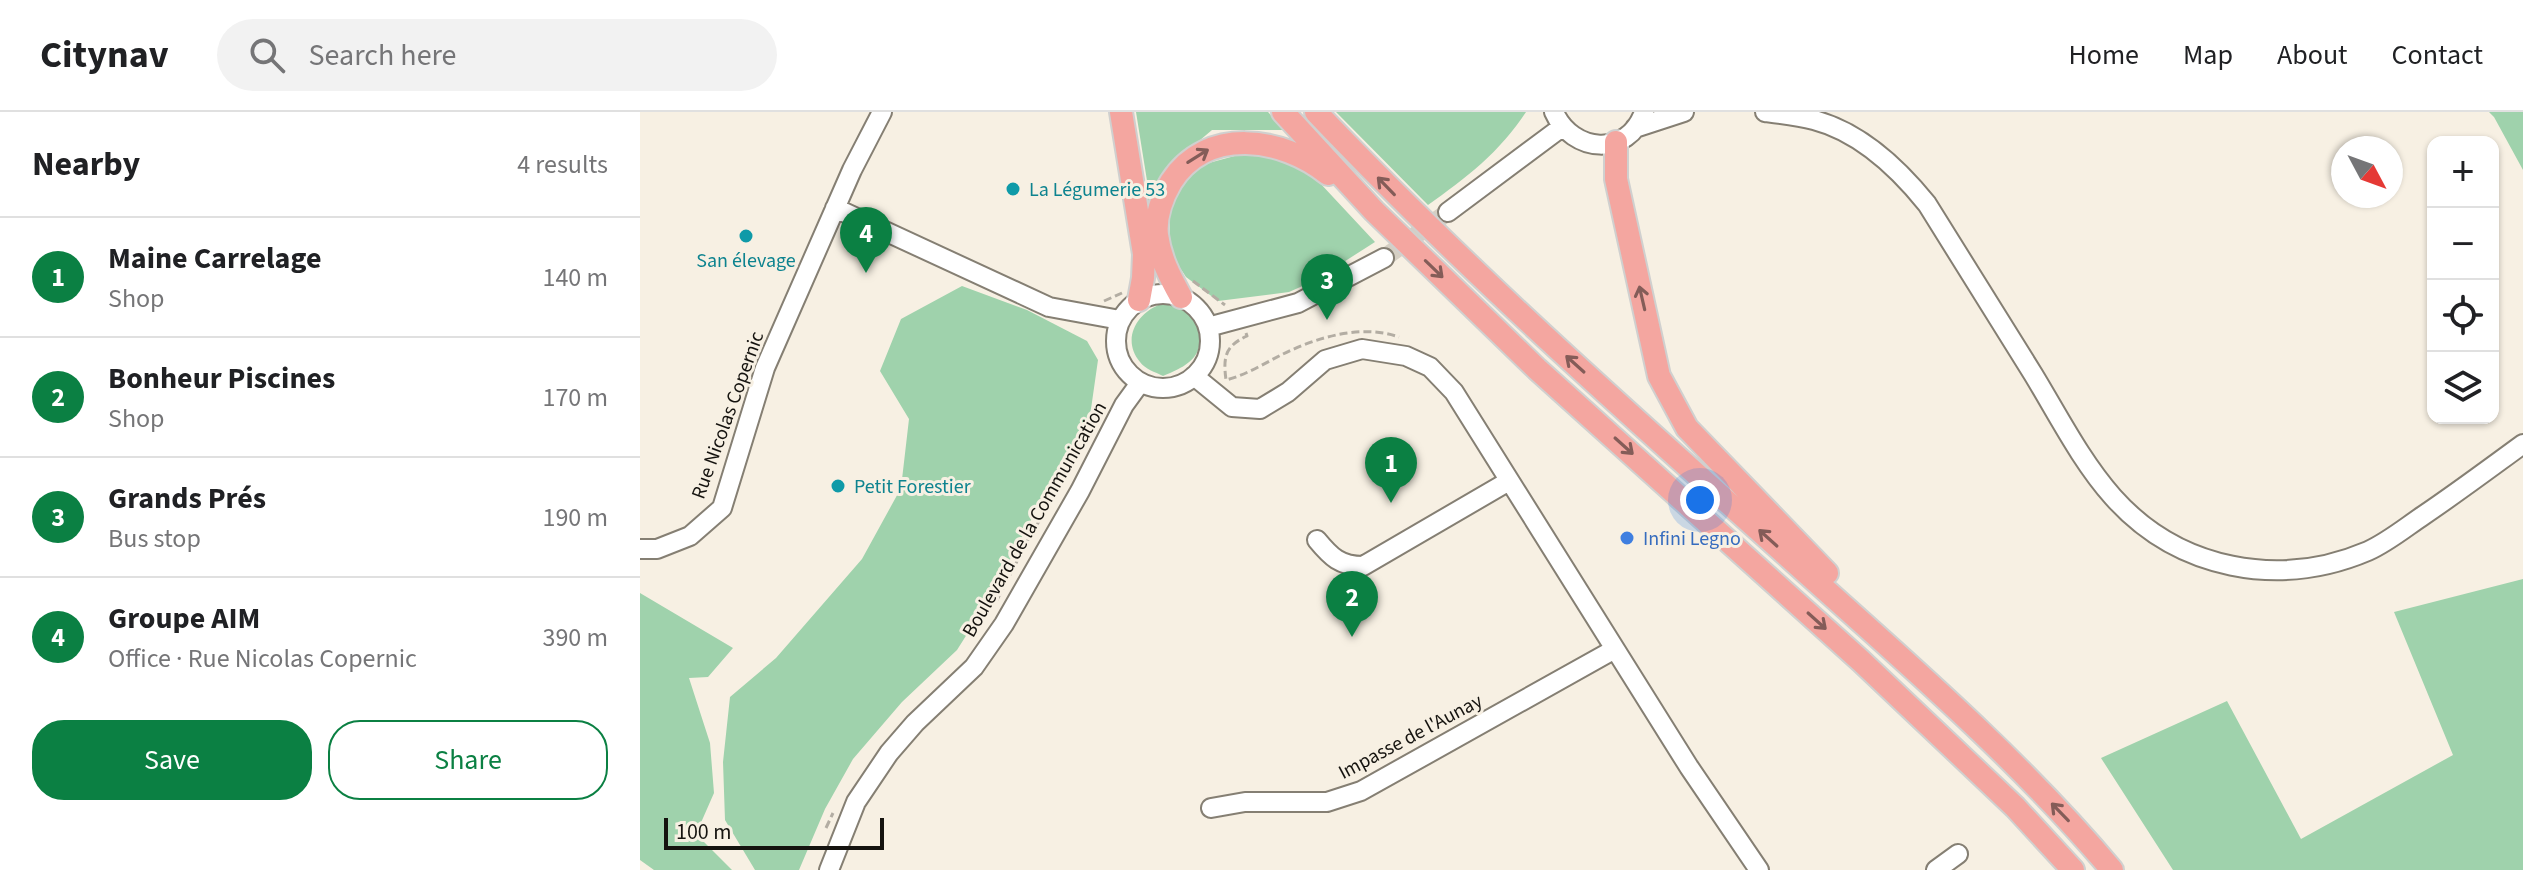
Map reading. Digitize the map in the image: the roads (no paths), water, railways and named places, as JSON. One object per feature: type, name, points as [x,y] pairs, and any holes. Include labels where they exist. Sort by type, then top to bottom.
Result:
[{"type":"main road","points":[[1121,112],[1144,254],[1139,300]]},
{"type":"main road","points":[[1283,112],[1374,211],[1537,369],[1943,738],[2015,807],[2073,870]]},
{"type":"main road","points":[[1316,112],[1392,192],[1475,272],[1879,638],[2035,786]]},
{"type":"main road","points":[[1181,297],[1165,266],[1156,232],[1162,196],[1180,168],[1205,149],[1248,141],[1281,149],[1313,162],[1374,211]]},
{"type":"main road","points":[[1616,142],[1616,179],[1659,376],[1687,428],[2035,786],[2112,870]]},
{"type":"street","name":"Rue Nicolas Copernic","points":[[640,549],[657,549],[690,536],[722,508],[765,368],[835,208],[882,112]]},
{"type":"street","points":[[1448,212],[1558,120],[1573,137],[1601,145],[1616,142],[1639,120],[1684,112]]},
{"type":"street","points":[[1765,112],[1834,126],[1894,166],[1927,204],[2103,484],[2140,523],[2189,552],[2231,567],[2260,570],[2290,569],[2348,559],[2391,538],[2523,444]]},
{"type":"street","points":[[835,208],[1049,307],[1120,320]]},
{"type":"street","points":[[1208,327],[1298,303],[1384,258]]},
{"type":"street","points":[[1167,294],[1181,297],[1202,315],[1208,327],[1210,340],[1203,366],[1183,384],[1169,388],[1154,388],[1140,383],[1120,363],[1116,334],[1120,320],[1139,300],[1167,294]]},
{"type":"street","points":[[1194,376],[1232,407],[1260,409],[1288,392],[1325,360],[1362,349],[1406,356],[1430,367],[1454,392],[1689,767],[1759,870]]},
{"type":"street","name":"Boulevard de la Communication","points":[[829,870],[856,802],[889,753],[915,723],[974,667],[1004,624],[1080,491],[1124,405],[1140,383]]},
{"type":"street","points":[[1317,540],[1338,562],[1363,566],[1509,481]]},
{"type":"street","name":"Impasse de l'Aunay","points":[[1211,808],[1245,802],[1327,802],[1361,791],[1615,649]]},
{"type":"street","points":[[1936,870],[1958,854]]},
{"type":"tunnel","points":[[1384,258],[1448,212]]},
{"type":"place","name":"La Légumerie 53","points":[[1013,189]]},
{"type":"place","name":"San élevage","points":[[746,236]]},
{"type":"place","name":"Groupe AIM","points":[[866,273]]},
{"type":"place","name":"Grands Prés","points":[[1327,320]]},
{"type":"place","name":"Petit Forestier","points":[[838,486]]},
{"type":"place","name":"Maine Carrelage","points":[[1391,503]]},
{"type":"place","name":"Infini Legno","points":[[1627,538]]},
{"type":"place","name":"Bonheur Piscines","points":[[1352,637]]}]
